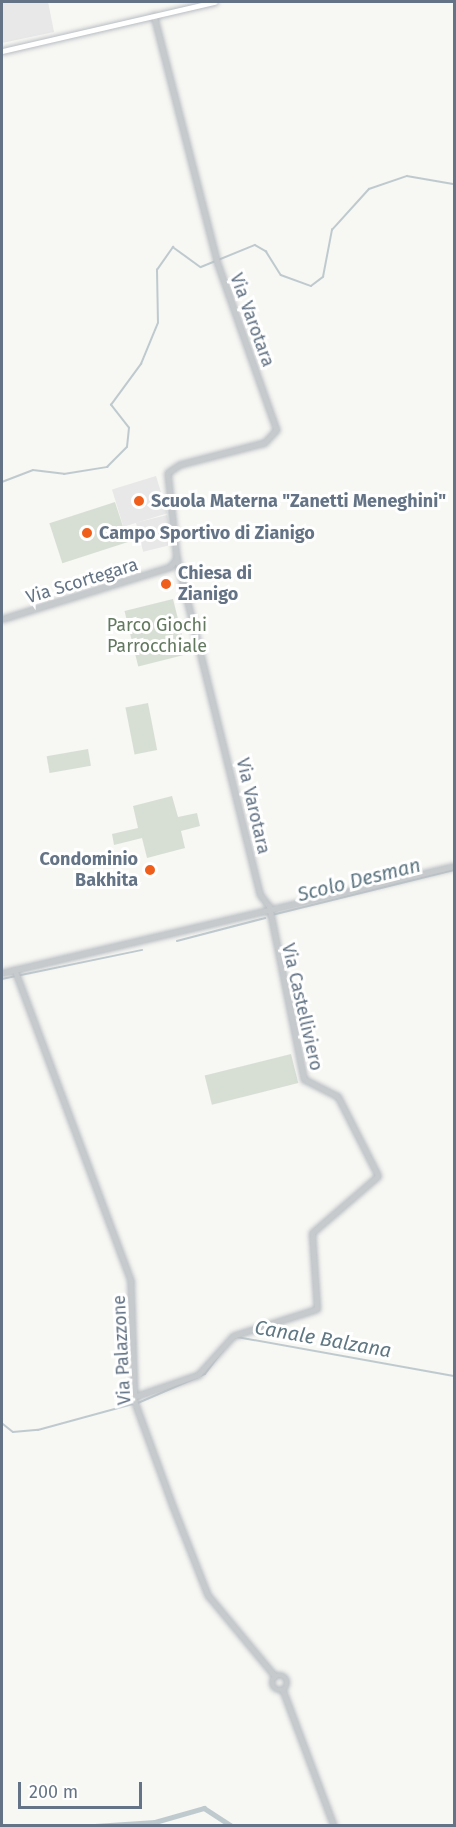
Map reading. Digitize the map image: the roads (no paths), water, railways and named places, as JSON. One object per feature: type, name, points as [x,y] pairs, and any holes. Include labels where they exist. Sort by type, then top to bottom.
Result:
[{"type":"main road","points":[[2,51],[214,2]]},
{"type":"street","name":"Via Varotara","points":[[154,15],[218,263],[277,430],[265,443],[171,470],[166,483],[177,558],[260,894],[269,906]]},
{"type":"street","points":[[177,558],[170,567],[180,570]]},
{"type":"street","name":"Via Scortegara","points":[[2,619],[170,567]]},
{"type":"street","points":[[2,973],[269,906],[454,866]]},
{"type":"street","name":"Via Castelliviero","points":[[135,1401],[198,1375],[233,1336],[317,1309],[314,1229],[378,1176],[338,1097],[304,1080],[269,906]]},
{"type":"street","name":"Via Palazzone","points":[[16,971],[131,1281],[135,1401],[203,1586],[275,1676],[286,1678],[283,1690],[334,1826]]},
{"type":"street","name":"Via Palazzone","points":[[275,1676],[273,1687],[283,1690]]},
{"type":"waterway","points":[[2,482],[33,470],[64,474],[107,467],[127,447],[129,428],[111,405],[141,364],[158,323],[157,270],[173,247],[201,267],[255,245],[266,251],[281,275],[311,286],[323,277],[332,230],[369,189],[407,176],[454,184]]},
{"type":"waterway","name":"Scolo Desman","points":[[272,915],[454,870]]},
{"type":"waterway","name":"Scolo Desman","points":[[177,941],[265,918]]},
{"type":"waterway","name":"Scolo Desman","points":[[2,979],[142,950]]},
{"type":"waterway","name":"Canale Balzana","points":[[237,1337],[454,1376]]},
{"type":"waterway","name":"Canale Balzana","points":[[138,1403],[205,1374],[223,1350]]},
{"type":"waterway","name":"Canale Balzana","points":[[2,1423],[13,1432],[38,1430],[133,1404]]},
{"type":"waterway","points":[[95,1826],[155,1822],[204,1808],[232,1826]]},
{"type":"place","name":"Scuola Materna \"Zanetti Meneghini\"","points":[[139,501]]},
{"type":"place","name":"Campo Sportivo di Zianigo","points":[[87,533]]},
{"type":"place","name":"Chiesa di Zianigo","points":[[166,584]]},
{"type":"place","name":"Condominio Bakhita","points":[[150,870]]},
{"type":"park label","name":"Parco Giochi Parrocchiale","points":[[157,636]]}]
